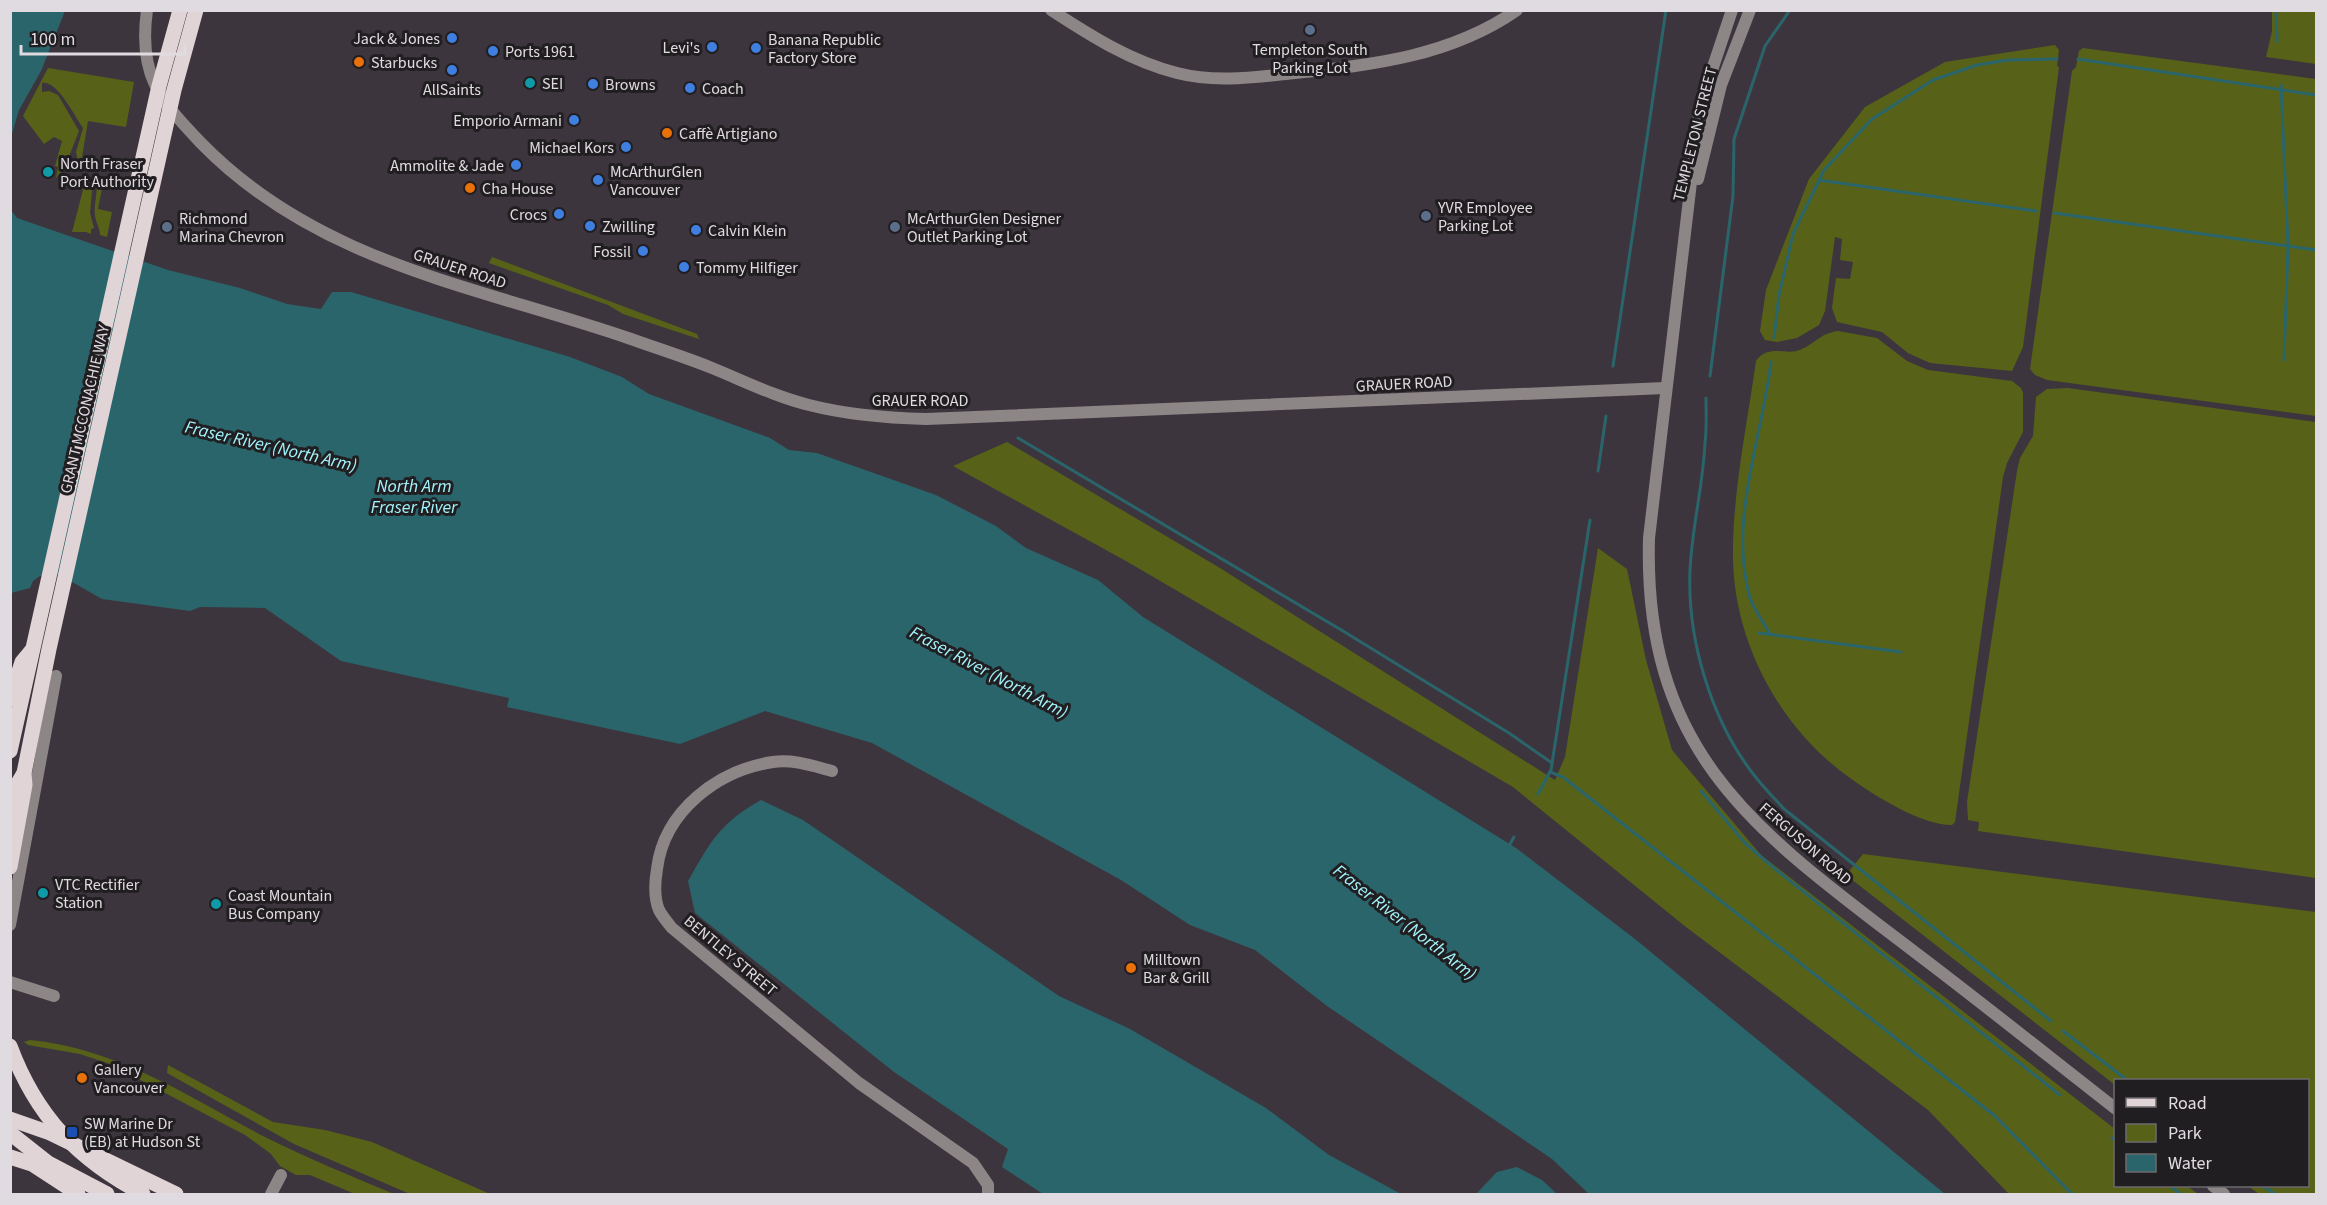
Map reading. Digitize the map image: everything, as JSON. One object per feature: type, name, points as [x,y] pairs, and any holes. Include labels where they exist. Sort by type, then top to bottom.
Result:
[{"type":"main road","name":"GRANT MCCONACHIE WAY","points":[[10,750],[166,57],[180,10]]},
{"type":"main road","name":"GRANT MCCONACHIE WAY","points":[[10,815],[18,783],[24,773],[49,649],[174,90],[196,10]]},
{"type":"main road","points":[[10,699],[22,662],[32,650]]},
{"type":"main road","points":[[10,867],[25,785],[24,773]]},
{"type":"main road","points":[[10,1046],[25,1084],[53,1125],[69,1143],[107,1174],[143,1194]]},
{"type":"main road","points":[[10,1119],[50,1133],[176,1194]]},
{"type":"main road","points":[[10,1132],[48,1163],[107,1194]]},
{"type":"main road","points":[[10,1157],[32,1164],[78,1194]]},
{"type":"street","name":"GRAUER ROAD","points":[[147,10],[145,50],[155,86],[163,102],[223,165],[254,191],[287,213],[382,260],[626,337],[807,404],[862,416],[926,419],[1665,388]]},
{"type":"street","points":[[1051,10],[1095,39],[1135,60],[1179,74],[1225,79],[1350,68],[1405,58],[1460,41],[1517,10]]},
{"type":"street","name":"TEMPLETON STREET","points":[[1665,388],[1687,233],[1700,106],[1714,57],[1732,10]]},
{"type":"street","name":"TEMPLETON STREET","points":[[1687,233],[1716,104],[1749,13]]},
{"type":"street","name":"FERGUSON ROAD","points":[[1665,388],[1648,538],[1650,610],[1656,651],[1668,687],[1682,722],[1699,751],[1720,784],[1786,852],[2114,1108]]},
{"type":"street","points":[[10,925],[56,676]]},
{"type":"street","points":[[10,750],[41,754]]},
{"type":"street","name":"BENTLEY STREET","points":[[832,771],[796,762],[775,762],[716,781],[678,815],[659,854],[655,884],[658,909],[672,928],[859,1083],[973,1163],[988,1185],[988,1194]]},
{"type":"street","points":[[10,830],[27,834]]},
{"type":"street","points":[[10,982],[54,996]]},
{"type":"street","points":[[96,1194],[112,1162]]},
{"type":"street","points":[[271,1194],[281,1175]]},
{"type":"green space","points":[[2272,11],[2316,11],[2316,64],[2266,57],[2272,31]]},
{"type":"green space","points":[[2055,45],[2059,50],[2057,66],[2059,67],[2023,347],[2012,371],[1930,363],[1908,353],[1882,332],[1837,322],[1832,308],[1836,278],[1850,279],[1853,262],[1840,260],[1842,239],[1835,237],[1825,311],[1819,325],[1797,338],[1777,342],[1765,340],[1760,331],[1766,290],[1809,179],[1865,107],[1945,62]]},
{"type":"green space","points":[[2083,48],[2316,79],[2316,416],[2047,380],[2035,375],[2030,369],[2072,71],[2076,67],[2079,51]]},
{"type":"green space","points":[[48,68],[134,82],[126,127],[88,121],[80,169],[76,152],[83,128],[59,92],[48,84],[42,83],[42,92],[49,91],[58,95],[79,131],[64,169],[56,178],[58,167],[55,166],[62,141],[54,137],[44,144],[23,116]]},
{"type":"green space","points":[[88,176],[93,181],[90,213],[94,228],[91,229],[91,234],[72,232],[83,190],[58,182],[69,177]]},
{"type":"green space","points":[[95,176],[104,178],[98,209],[112,212],[107,237],[100,235],[95,216],[97,186]]},
{"type":"green space","points":[[492,257],[697,334],[699,339],[623,314],[608,305],[489,263]]},
{"type":"green space","points":[[1838,331],[1877,338],[1907,361],[1928,370],[2012,381],[2021,388],[2023,393],[2023,432],[2007,463],[2003,477],[1955,822],[1952,825],[1926,820],[1885,801],[1825,758],[1783,710],[1766,682],[1742,623],[1736,592],[1733,535],[1737,485],[1756,361],[1767,352],[1798,351],[1823,336]]},
{"type":"green space","points":[[2068,388],[2316,422],[2316,878],[1978,831],[1979,822],[1968,820],[1967,802],[2020,458],[2033,436],[2036,397],[2047,389]]},
{"type":"green space","points":[[1007,442],[1220,568],[1555,780],[1565,757],[1598,548],[1627,569],[1646,660],[1672,750],[1761,855],[2114,1128],[2114,1187],[2188,1187],[2198,1194],[2009,1194],[1928,1110],[1686,927],[1513,787],[1126,561],[953,466]]},
{"type":"green space","points":[[1863,854],[2316,912],[2316,1194],[2259,1194],[2249,1187],[2309,1187],[2309,1079],[2114,1079],[2114,1084],[1846,875]]},
{"type":"green space","points":[[30,1040],[93,1053],[152,1076],[281,1145],[394,1194],[355,1194],[310,1175],[296,1175],[280,1166],[271,1154],[245,1135],[110,1064],[80,1054],[28,1045],[24,1042]]},
{"type":"green space","points":[[168,1065],[273,1122],[325,1130],[372,1142],[490,1194],[410,1194],[294,1144],[167,1073]]},
{"type":"water","points":[[11,10],[65,11],[41,71],[19,110],[11,137]]},
{"type":"water","name":"North Arm Fraser River","points":[[10,209],[17,218],[168,270],[240,288],[287,304],[321,309],[332,292],[351,292],[570,357],[622,377],[649,394],[770,438],[789,450],[817,453],[936,495],[996,526],[1026,548],[1098,580],[1143,617],[1516,848],[1635,939],[1945,1194],[1589,1194],[1552,1159],[1327,1006],[1255,950],[1190,925],[1121,880],[872,743],[765,711],[680,744],[507,707],[509,698],[341,661],[265,608],[200,607],[190,611],[102,599],[58,574],[40,576],[33,581],[30,588],[11,593]]},
{"type":"water","points":[[761,800],[803,820],[1059,996],[1130,1029],[1266,1108],[1329,1155],[1401,1194],[1043,1194],[1002,1167],[1008,1149],[894,1072],[695,913],[688,881],[696,867],[710,844],[726,825]]},
{"type":"water","points":[[1517,1167],[1542,1180],[1557,1194],[1476,1194],[1497,1172]]},
{"type":"waterway","points":[[1613,366],[1666,10]]},
{"type":"waterway","points":[[1710,376],[1733,196],[1734,139],[1765,46],[1790,10]]},
{"type":"waterway","points":[[2276,10],[2277,41]]},
{"type":"waterway","points":[[1774,338],[1779,295],[1793,234],[1824,170],[1872,119],[1933,80],[1977,65],[2008,60],[2057,59]]},
{"type":"waterway","points":[[2078,59],[2316,95]]},
{"type":"waterway","points":[[2281,85],[2288,246],[2284,360]]},
{"type":"waterway","points":[[1819,180],[2036,211]]},
{"type":"waterway","points":[[2054,213],[2316,250]]},
{"type":"waterway","points":[[1770,634],[1750,598],[1744,569],[1743,539],[1749,480],[1771,362]]},
{"type":"waterway","points":[[1706,398],[1706,437],[1691,554],[1690,596],[1698,651],[1705,678],[1725,729],[1754,775],[1784,809],[2051,1021]]},
{"type":"waterway","points":[[1598,471],[1606,416]]},
{"type":"waterway","points":[[1018,438],[1343,631],[1509,733],[1552,763]]},
{"type":"waterway","points":[[1538,794],[1551,770],[1590,520]]},
{"type":"waterway","points":[[1759,633],[1901,652]]},
{"type":"waterway","points":[[1550,772],[1563,777],[1995,1116],[2072,1194]]},
{"type":"waterway","points":[[1701,791],[1745,843],[1775,869],[2060,1095]]},
{"type":"waterway","points":[[1510,844],[1514,837]]},
{"type":"waterway","points":[[2063,1031],[2126,1079]]},
{"type":"waterway","points":[[2171,1187],[2181,1194]]},
{"type":"waterway","points":[[2264,1187],[2275,1194]]},
{"type":"place","name":"Templeton South Parking Lot","points":[[1310,30]]},
{"type":"place","name":"Jack & Jones","points":[[452,38]]},
{"type":"place","name":"Levi's","points":[[712,47]]},
{"type":"place","name":"Banana Republic Factory Store","points":[[756,48]]},
{"type":"place","name":"Ports 1961","points":[[493,51]]},
{"type":"place","name":"Starbucks","points":[[359,62]]},
{"type":"place","name":"AllSaints","points":[[452,70]]},
{"type":"place","name":"SEI","points":[[530,83]]},
{"type":"place","name":"Browns","points":[[593,84]]},
{"type":"place","name":"Coach","points":[[690,88]]},
{"type":"place","name":"Emporio Armani","points":[[574,120]]},
{"type":"place","name":"Caffè Artigiano","points":[[667,133]]},
{"type":"place","name":"Michael Kors","points":[[626,147]]},
{"type":"place","name":"Ammolite & Jade","points":[[516,165]]},
{"type":"place","name":"North Fraser Port Authority","points":[[48,172]]},
{"type":"place","name":"McArthurGlen Vancouver","points":[[598,180]]},
{"type":"place","name":"Cha House","points":[[470,188]]},
{"type":"place","name":"Crocs","points":[[559,214]]},
{"type":"place","name":"YVR Employee Parking Lot","points":[[1426,216]]},
{"type":"place","name":"Zwilling","points":[[590,226]]},
{"type":"place","name":"Richmond Marina Chevron","points":[[167,227]]},
{"type":"place","name":"McArthurGlen Designer Outlet Parking Lot","points":[[895,227]]},
{"type":"place","name":"Calvin Klein","points":[[696,230]]},
{"type":"place","name":"Fossil","points":[[643,251]]},
{"type":"place","name":"Tommy Hilfiger","points":[[684,267]]},
{"type":"place","name":"VTC Rectifier Station","points":[[43,893]]},
{"type":"place","name":"Coast Mountain Bus Company","points":[[216,904]]},
{"type":"place","name":"Milltown Bar & Grill","points":[[1131,968]]},
{"type":"place","name":"Gallery Vancouver","points":[[82,1078]]},
{"type":"place","name":"SW Marine Dr (EB) at Hudson St","points":[[72,1132]]},
{"type":"water label","name":"Fraser River (North Arm)","points":[[271,446]]},
{"type":"water label","name":"Fraser River (North Arm)","points":[[989,672]]},
{"type":"water label","name":"Fraser River (North Arm)","points":[[1405,922]]}]
